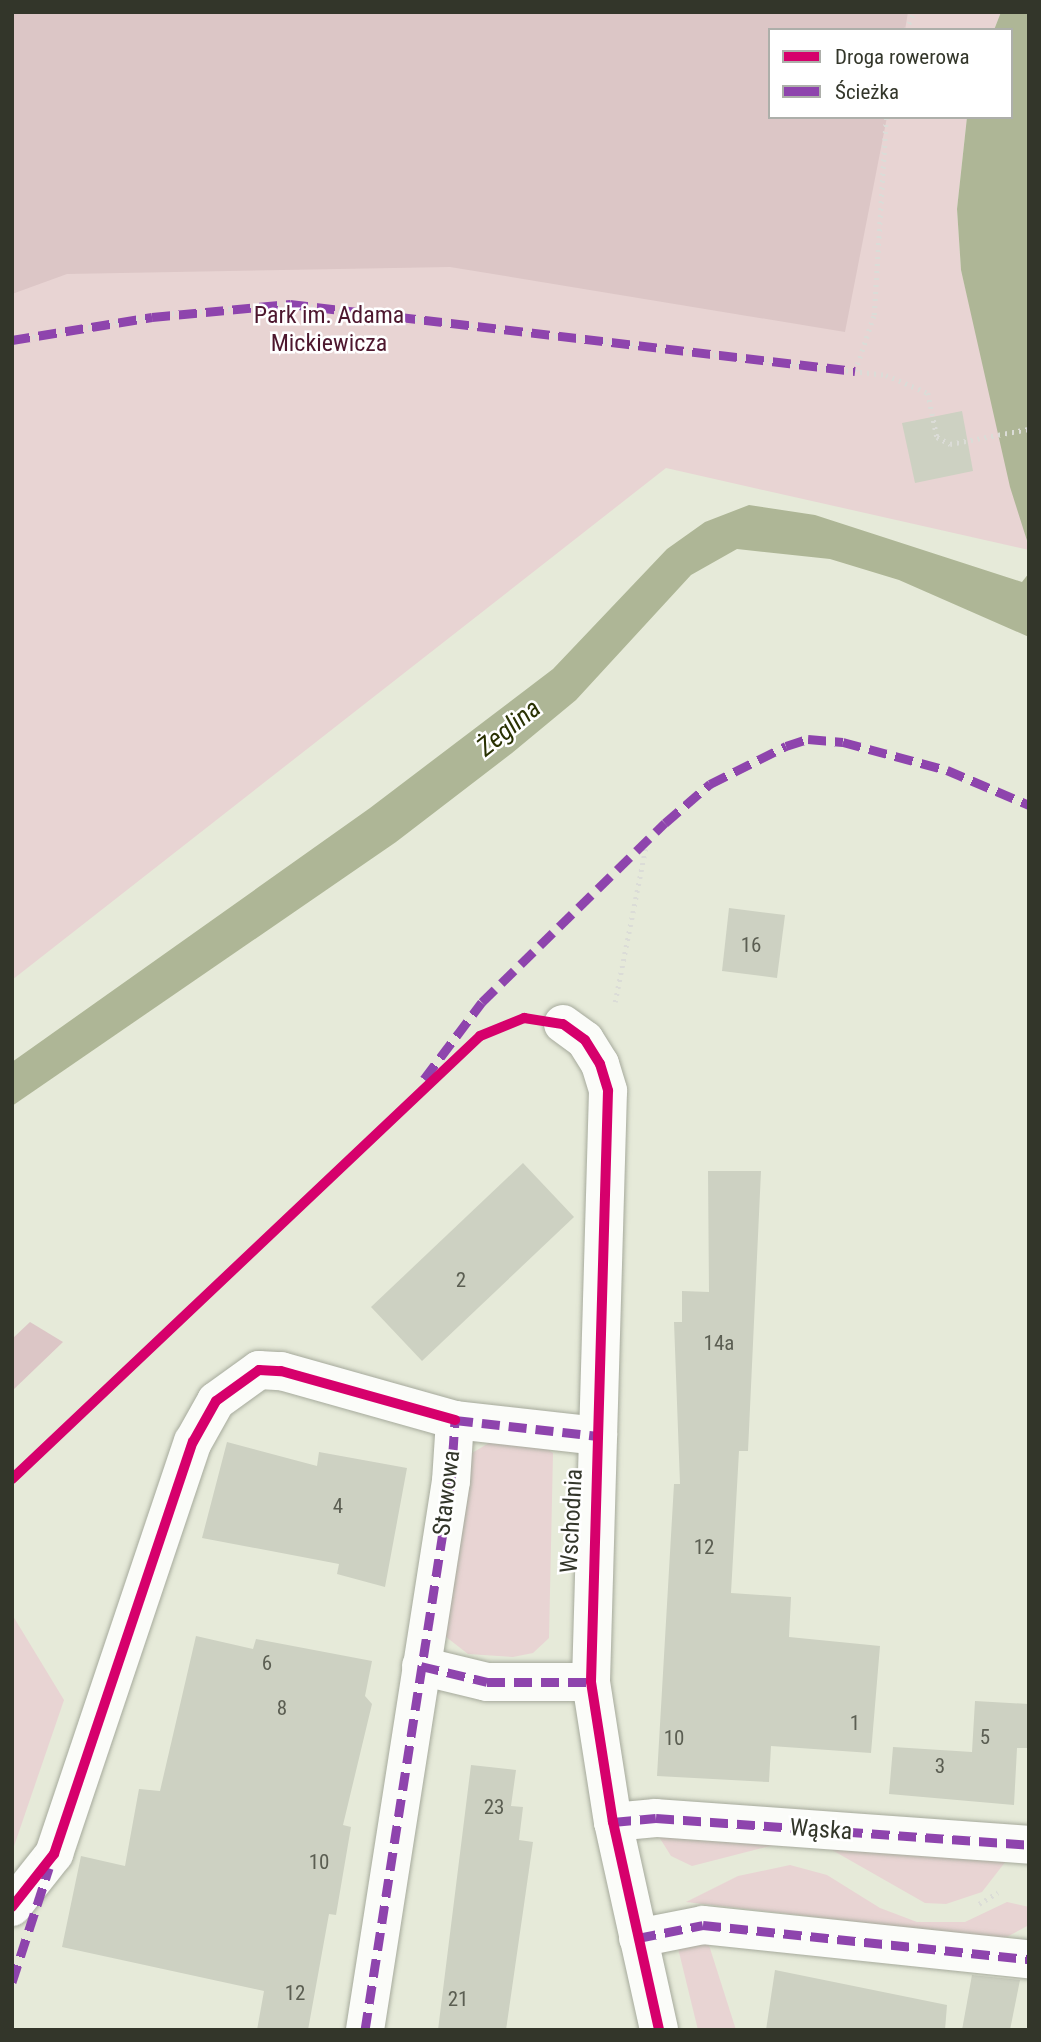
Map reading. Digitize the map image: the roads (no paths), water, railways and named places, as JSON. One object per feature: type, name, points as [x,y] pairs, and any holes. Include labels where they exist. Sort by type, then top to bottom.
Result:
[{"type":"street","name":"Wschodnia","points":[[563,1024],[585,1040],[600,1064],[608,1091],[591,1682],[613,1822],[659,2030]]},
{"type":"street","points":[[12,1907],[54,1854],[193,1442],[216,1401],[259,1370],[281,1371],[455,1420]]},
{"type":"street","name":"Stawowa","points":[[365,2030],[421,1666],[455,1420],[598,1436]]},
{"type":"street","points":[[421,1666],[488,1682],[591,1682]]},
{"type":"street","name":"Wąska","points":[[613,1822],[656,1818],[1029,1845]]},
{"type":"street","points":[[638,1938],[703,1925],[1029,1959]]},
{"type":"water","points":[[1001,12],[1029,12],[1029,547],[1010,487],[961,270],[957,209],[967,119],[1013,119],[1013,28],[995,28]]},
{"type":"water","name":"Żeglina","points":[[749,505],[815,515],[1022,582],[1029,573],[1029,637],[899,580],[830,559],[737,549],[691,575],[576,700],[512,753],[396,842],[12,1106],[12,1062],[370,808],[553,669],[667,549],[705,522]]},
{"type":"park label","name":"Park im. Adama Mickiewicza","points":[[329,330]]}]
